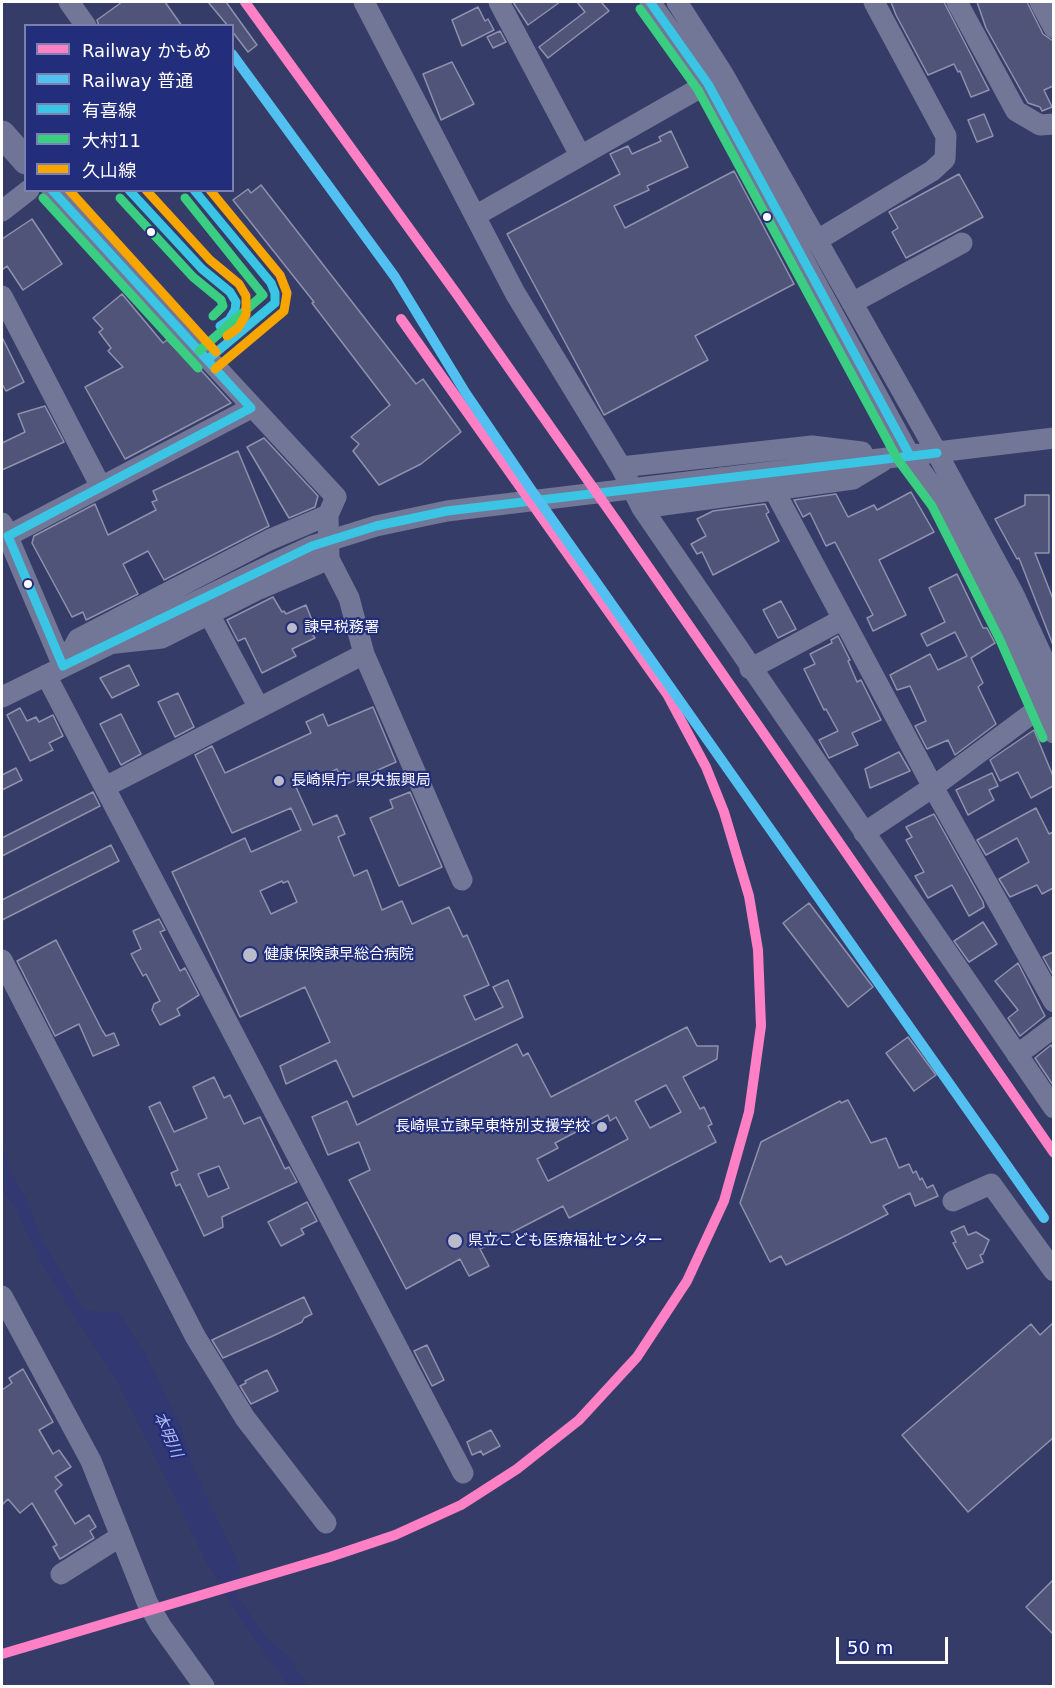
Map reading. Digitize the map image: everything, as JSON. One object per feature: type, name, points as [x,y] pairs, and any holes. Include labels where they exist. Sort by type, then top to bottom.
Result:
[{"type":"main road","points":[[2,134],[24,159]]},
{"type":"street","points":[[69,2],[85,24]]},
{"type":"street","points":[[364,2],[515,293],[621,467],[642,508],[750,669],[1053,1108]]},
{"type":"street","points":[[499,2],[580,155]]},
{"type":"street","points":[[650,2],[716,79],[816,241],[937,453],[1013,593],[1053,682]]},
{"type":"street","points":[[677,2],[900,455],[942,500],[1048,701],[1053,733]]},
{"type":"street","points":[[816,241],[932,171],[945,159],[946,136],[874,2]]},
{"type":"street","points":[[957,2],[1016,111],[1040,125],[1053,124]]},
{"type":"street","points":[[1040,2],[1053,28]]},
{"type":"street","points":[[475,216],[716,79]]},
{"type":"street","points":[[2,211],[26,192]]},
{"type":"street","points":[[54,192],[251,408],[336,497],[328,515],[329,559],[349,598],[364,654],[462,880]]},
{"type":"street","points":[[852,303],[962,243]]},
{"type":"street","points":[[2,296],[100,487]]},
{"type":"street","points":[[251,408],[100,487],[4,533],[54,670],[105,787],[463,1473]]},
{"type":"street","points":[[2,697],[312,546],[376,526],[447,511],[1053,438]]},
{"type":"street","points":[[621,467],[812,446],[900,455]]},
{"type":"street","points":[[642,508],[853,479],[900,455]]},
{"type":"street","points":[[774,490],[933,787],[1053,1002]]},
{"type":"street","points":[[54,670],[78,639],[269,540],[328,515]]},
{"type":"street","points":[[107,644],[162,638],[329,559]]},
{"type":"street","points":[[209,614],[259,708]]},
{"type":"street","points":[[750,669],[843,619]]},
{"type":"street","points":[[105,787],[364,654]]},
{"type":"street","points":[[864,833],[933,787],[1048,701]]},
{"type":"street","points":[[2,960],[195,1336],[245,1418],[326,1523]]},
{"type":"street","points":[[1017,1055],[1053,1027]]},
{"type":"street","points":[[953,1201],[991,1184],[1053,1271]]},
{"type":"street","points":[[2,1296],[91,1461],[156,1618],[204,1686]]},
{"type":"street","points":[[61,1574],[121,1536]]},
{"type":"water","name":"本明川","points":[[2,1146],[9,1169],[29,1205],[41,1238],[81,1307],[92,1311],[119,1313],[146,1355],[182,1429],[193,1468],[240,1567],[237,1596],[268,1640],[287,1655],[308,1686],[288,1686],[210,1569],[121,1388],[41,1263],[15,1207],[5,1194],[2,1180]]},
{"type":"building","points":[[122,2],[165,2],[181,24],[98,24],[97,20]]},
{"type":"building","points":[[208,2],[226,2],[257,45],[248,52],[234,34],[234,24],[226,24]]},
{"type":"building","points":[[513,2],[560,2],[528,25]]},
{"type":"building","points":[[577,2],[601,2],[609,11],[548,58],[539,47],[585,12]]},
{"type":"building","points":[[891,2],[944,2],[989,90],[971,97],[960,71],[958,72],[954,64],[928,75]]},
{"type":"building","points":[[977,2],[1027,2],[1043,34],[1053,41],[1053,86],[1044,90],[1052,107],[1042,111],[1040,107],[1028,103],[986,28]]},
{"type":"building","points":[[478,7],[485,21],[488,19],[494,30],[462,46],[452,20]]},
{"type":"building","points":[[500,31],[506,42],[493,48],[487,37]]},
{"type":"building","points":[[452,62],[474,104],[441,120],[423,74]]},
{"type":"building","points":[[984,114],[993,136],[977,142],[968,120]]},
{"type":"building","points":[[671,131],[688,167],[647,186],[649,190],[614,206],[625,228],[734,171],[794,284],[695,336],[708,360],[604,415],[507,234],[620,174],[610,154],[628,146],[632,154],[661,141],[659,137]]},
{"type":"building","points":[[959,174],[983,217],[906,258],[892,232],[898,228],[889,212]]},
{"type":"building","points":[[261,185],[416,384],[423,379],[461,432],[421,464],[379,485],[353,451],[359,444],[351,437],[390,405],[312,303],[314,302],[233,200],[248,189],[251,193]]},
{"type":"building","points":[[32,219],[62,264],[23,290],[7,266],[2,270],[2,239]]},
{"type":"building","points":[[122,294],[163,343],[167,340],[186,359],[189,357],[231,403],[125,459],[85,387],[123,367],[108,351],[111,348],[99,332],[103,329],[93,318]]},
{"type":"building","points":[[2,337],[24,382],[6,391],[2,384]]},
{"type":"building","points":[[45,406],[64,442],[2,470],[2,443],[25,432],[18,414]]},
{"type":"building","points":[[264,438],[318,496],[315,507],[289,518],[247,447]]},
{"type":"building","points":[[238,451],[269,526],[164,580],[148,551],[123,564],[138,594],[86,620],[83,612],[72,617],[32,543],[34,536],[95,504],[108,535],[156,510],[152,502],[157,500],[153,491]]},
{"type":"building","points":[[911,492],[934,532],[879,560],[906,615],[873,631],[867,618],[873,615],[835,542],[826,546],[810,513],[803,517],[794,500],[836,494],[848,517],[874,505],[877,510]]},
{"type":"building","points":[[1025,495],[1049,495],[1049,553],[1035,553],[1053,599],[1053,645],[1019,558],[1017,559],[995,519],[1025,505]]},
{"type":"building","points":[[765,504],[769,512],[766,514],[779,541],[713,575],[702,552],[697,554],[691,544],[706,536],[697,519],[713,511]]},
{"type":"building","points":[[957,574],[983,628],[987,628],[995,643],[971,658],[983,683],[978,687],[996,724],[955,755],[948,740],[927,749],[915,726],[926,721],[910,686],[897,690],[890,675],[930,654],[938,670],[967,656],[955,632],[927,646],[921,634],[945,622],[929,588]]},
{"type":"building","points":[[273,597],[282,612],[286,614],[306,605],[317,633],[313,635],[315,638],[292,649],[296,656],[262,673],[245,638],[238,641],[227,620]]},
{"type":"building","points":[[781,601],[796,629],[778,638],[763,610]]},
{"type":"building","points":[[838,636],[850,660],[848,661],[857,682],[861,680],[881,720],[852,733],[858,745],[829,758],[819,740],[838,731],[826,709],[824,710],[804,669],[815,664],[810,654],[832,643],[831,640]]},
{"type":"building","points":[[129,665],[139,685],[112,698],[100,678]]},
{"type":"building","points":[[178,693],[194,727],[175,737],[158,702]]},
{"type":"building","points":[[373,707],[396,762],[344,785],[337,769],[296,787],[313,825],[337,815],[345,834],[338,837],[354,876],[367,870],[382,910],[402,901],[412,924],[449,907],[463,937],[467,935],[489,985],[464,996],[475,1020],[503,1007],[493,987],[508,980],[523,1017],[353,1097],[336,1060],[286,1084],[280,1066],[330,1042],[305,987],[240,1017],[172,872],[245,838],[251,852],[301,830],[291,808],[232,833],[195,755],[212,746],[225,773],[311,733],[306,722],[323,714],[328,726]],"holes":[[[282,881],[283,883],[288,881],[297,902],[271,914],[260,891]]]},
{"type":"building","points":[[20,708],[27,721],[36,717],[39,722],[53,715],[63,736],[49,743],[53,750],[30,761],[7,715]]},
{"type":"building","points":[[121,714],[141,754],[121,765],[100,724]]},
{"type":"building","points":[[1034,730],[1053,776],[1053,786],[1031,798],[1018,772],[1000,781],[990,760]]},
{"type":"building","points":[[899,752],[910,771],[870,788],[865,769]]},
{"type":"building","points":[[16,768],[22,780],[2,790],[2,775]]},
{"type":"building","points":[[992,773],[998,786],[989,790],[994,800],[968,815],[956,790]]},
{"type":"building","points":[[93,792],[100,806],[2,856],[2,838]]},
{"type":"building","points":[[410,792],[442,867],[399,886],[370,818],[393,808],[390,800]]},
{"type":"building","points":[[1036,808],[1049,834],[1053,832],[1053,888],[1042,894],[1037,885],[1010,897],[999,879],[1029,862],[1017,838],[986,855],[977,840]]},
{"type":"building","points":[[934,814],[983,902],[984,907],[969,916],[952,885],[928,898],[915,876],[924,872],[906,840],[912,837],[906,827]]},
{"type":"building","points":[[111,845],[119,861],[2,920],[2,900]]},
{"type":"building","points":[[809,903],[873,987],[848,1007],[783,923]]},
{"type":"building","points":[[159,919],[165,930],[160,932],[180,971],[185,968],[199,995],[177,1009],[180,1015],[160,1025],[152,1010],[154,1004],[160,1001],[146,974],[143,976],[131,954],[141,949],[133,931]]},
{"type":"building","points":[[983,922],[997,944],[969,962],[954,941]]},
{"type":"building","points":[[56,940],[102,1030],[106,1036],[114,1033],[119,1045],[93,1056],[79,1024],[55,1036],[17,961]]},
{"type":"building","points":[[1053,952],[1053,975],[1043,957]]},
{"type":"building","points":[[1018,963],[1045,1016],[1020,1036],[1008,1018],[1018,1010],[995,981]]},
{"type":"building","points":[[687,1027],[697,1046],[718,1046],[717,1059],[683,1077],[700,1109],[704,1107],[712,1124],[708,1126],[716,1142],[569,1218],[563,1206],[480,1249],[489,1266],[469,1276],[460,1259],[406,1289],[349,1180],[370,1170],[359,1142],[328,1155],[312,1117],[347,1101],[357,1125],[517,1044],[523,1056],[528,1053],[551,1097]],"holes":[[[666,1085],[681,1112],[650,1128],[635,1101]],[[608,1115],[610,1121],[616,1117],[628,1139],[548,1181],[537,1159],[558,1148],[555,1143]]]},
{"type":"building","points":[[908,1037],[936,1075],[914,1091],[886,1053]]},
{"type":"building","points":[[1051,1045],[1053,1048],[1053,1085],[1035,1058]]},
{"type":"building","points":[[214,1077],[224,1098],[230,1095],[244,1124],[260,1117],[285,1169],[289,1167],[297,1182],[222,1217],[223,1227],[204,1236],[180,1184],[176,1186],[171,1173],[178,1170],[149,1107],[160,1102],[174,1132],[207,1118],[193,1087]],"holes":[[[219,1166],[229,1188],[208,1197],[198,1174]]]},
{"type":"building","points":[[848,1100],[871,1143],[886,1138],[899,1168],[909,1164],[913,1173],[916,1171],[927,1188],[933,1185],[938,1196],[915,1206],[910,1193],[883,1206],[888,1214],[845,1236],[786,1265],[781,1256],[770,1262],[740,1203],[761,1142],[840,1101],[841,1103]]},
{"type":"building","points":[[307,1202],[317,1221],[301,1229],[304,1234],[281,1246],[268,1222]]},
{"type":"building","points":[[964,1226],[968,1235],[976,1232],[989,1240],[983,1254],[980,1255],[983,1262],[967,1269],[953,1243],[956,1242],[951,1232]]},
{"type":"building","points":[[304,1297],[312,1314],[304,1318],[302,1322],[275,1335],[223,1358],[212,1340]]},
{"type":"building","points":[[1053,1323],[1053,1438],[968,1512],[902,1435],[1031,1324],[1040,1335]]},
{"type":"building","points":[[427,1345],[444,1380],[432,1386],[414,1351]]},
{"type":"building","points":[[23,1369],[53,1422],[39,1430],[53,1454],[59,1450],[71,1467],[55,1477],[62,1485],[55,1491],[75,1524],[89,1515],[96,1527],[90,1531],[94,1538],[60,1559],[53,1547],[57,1545],[32,1503],[20,1513],[8,1499],[2,1505],[2,1390],[12,1383],[9,1378]]},
{"type":"building","points":[[267,1370],[278,1391],[251,1404],[240,1386]]},
{"type":"building","points":[[491,1430],[500,1446],[483,1455],[481,1451],[472,1455],[467,1442]]},
{"type":"building","points":[[1053,1580],[1053,1634],[1026,1607]]},
{"type":"rail line","name":"かもめ","points":[[245,2],[456,293],[620,526],[1054,1153]]},
{"type":"rail line","name":"普通","points":[[234,57],[395,277],[465,392],[530,488],[1044,1218]]},
{"type":"rail line","name":"かもめ","points":[[2,1654],[330,1557],[395,1535],[461,1505],[517,1469],[579,1420],[637,1357],[687,1281],[724,1201],[749,1112],[761,1026],[758,950],[749,896],[724,812],[706,767],[667,694],[401,319]]},
{"type":"transit line","name":"有喜線","points":[[650,2],[708,84],[909,454]]},
{"type":"transit line","name":"大村11","points":[[640,9],[698,90],[898,460],[932,506],[1000,640],[1043,738]]},
{"type":"transit line","name":"有喜線","points":[[54,192],[251,408]]},
{"type":"transit line","name":"久山線","points":[[71,192],[216,352]]},
{"type":"transit line","name":"有喜線","points":[[131,192],[202,269],[230,292],[236,302],[235,310],[229,320],[220,326]]},
{"type":"transit line","name":"久山線","points":[[148,192],[210,260],[239,284],[246,296],[246,315],[238,328],[227,336]]},
{"type":"transit line","name":"有喜線","points":[[196,192],[271,283],[275,293],[275,303],[207,360]]},
{"type":"transit line","name":"久山線","points":[[212,192],[280,275],[287,293],[284,311],[215,369]]},
{"type":"transit line","name":"大村11","points":[[43,198],[198,368]]},
{"type":"transit line","name":"大村11","points":[[120,198],[193,277],[221,300],[223,306],[213,316]]},
{"type":"transit line","name":"大村11","points":[[185,198],[263,295],[199,351]]},
{"type":"transit line","name":"有喜線","points":[[8,536],[251,408]]},
{"type":"transit line","name":"有喜線","points":[[63,666],[312,546],[376,526],[447,511],[937,453]]},
{"type":"transit line","name":"有喜線","points":[[8,536],[63,666]]},
{"type":"place","name":"諫早税務署","points":[[292,628]]},
{"type":"place","name":"長崎県庁 県央振興局","points":[[279,781]]},
{"type":"place","name":"健康保険諫早総合病院","points":[[250,955]]},
{"type":"place","name":"長崎県立諫早東特別支援学校","points":[[602,1127]]},
{"type":"place","name":"県立こども医療福祉センター","points":[[455,1241]]}]
